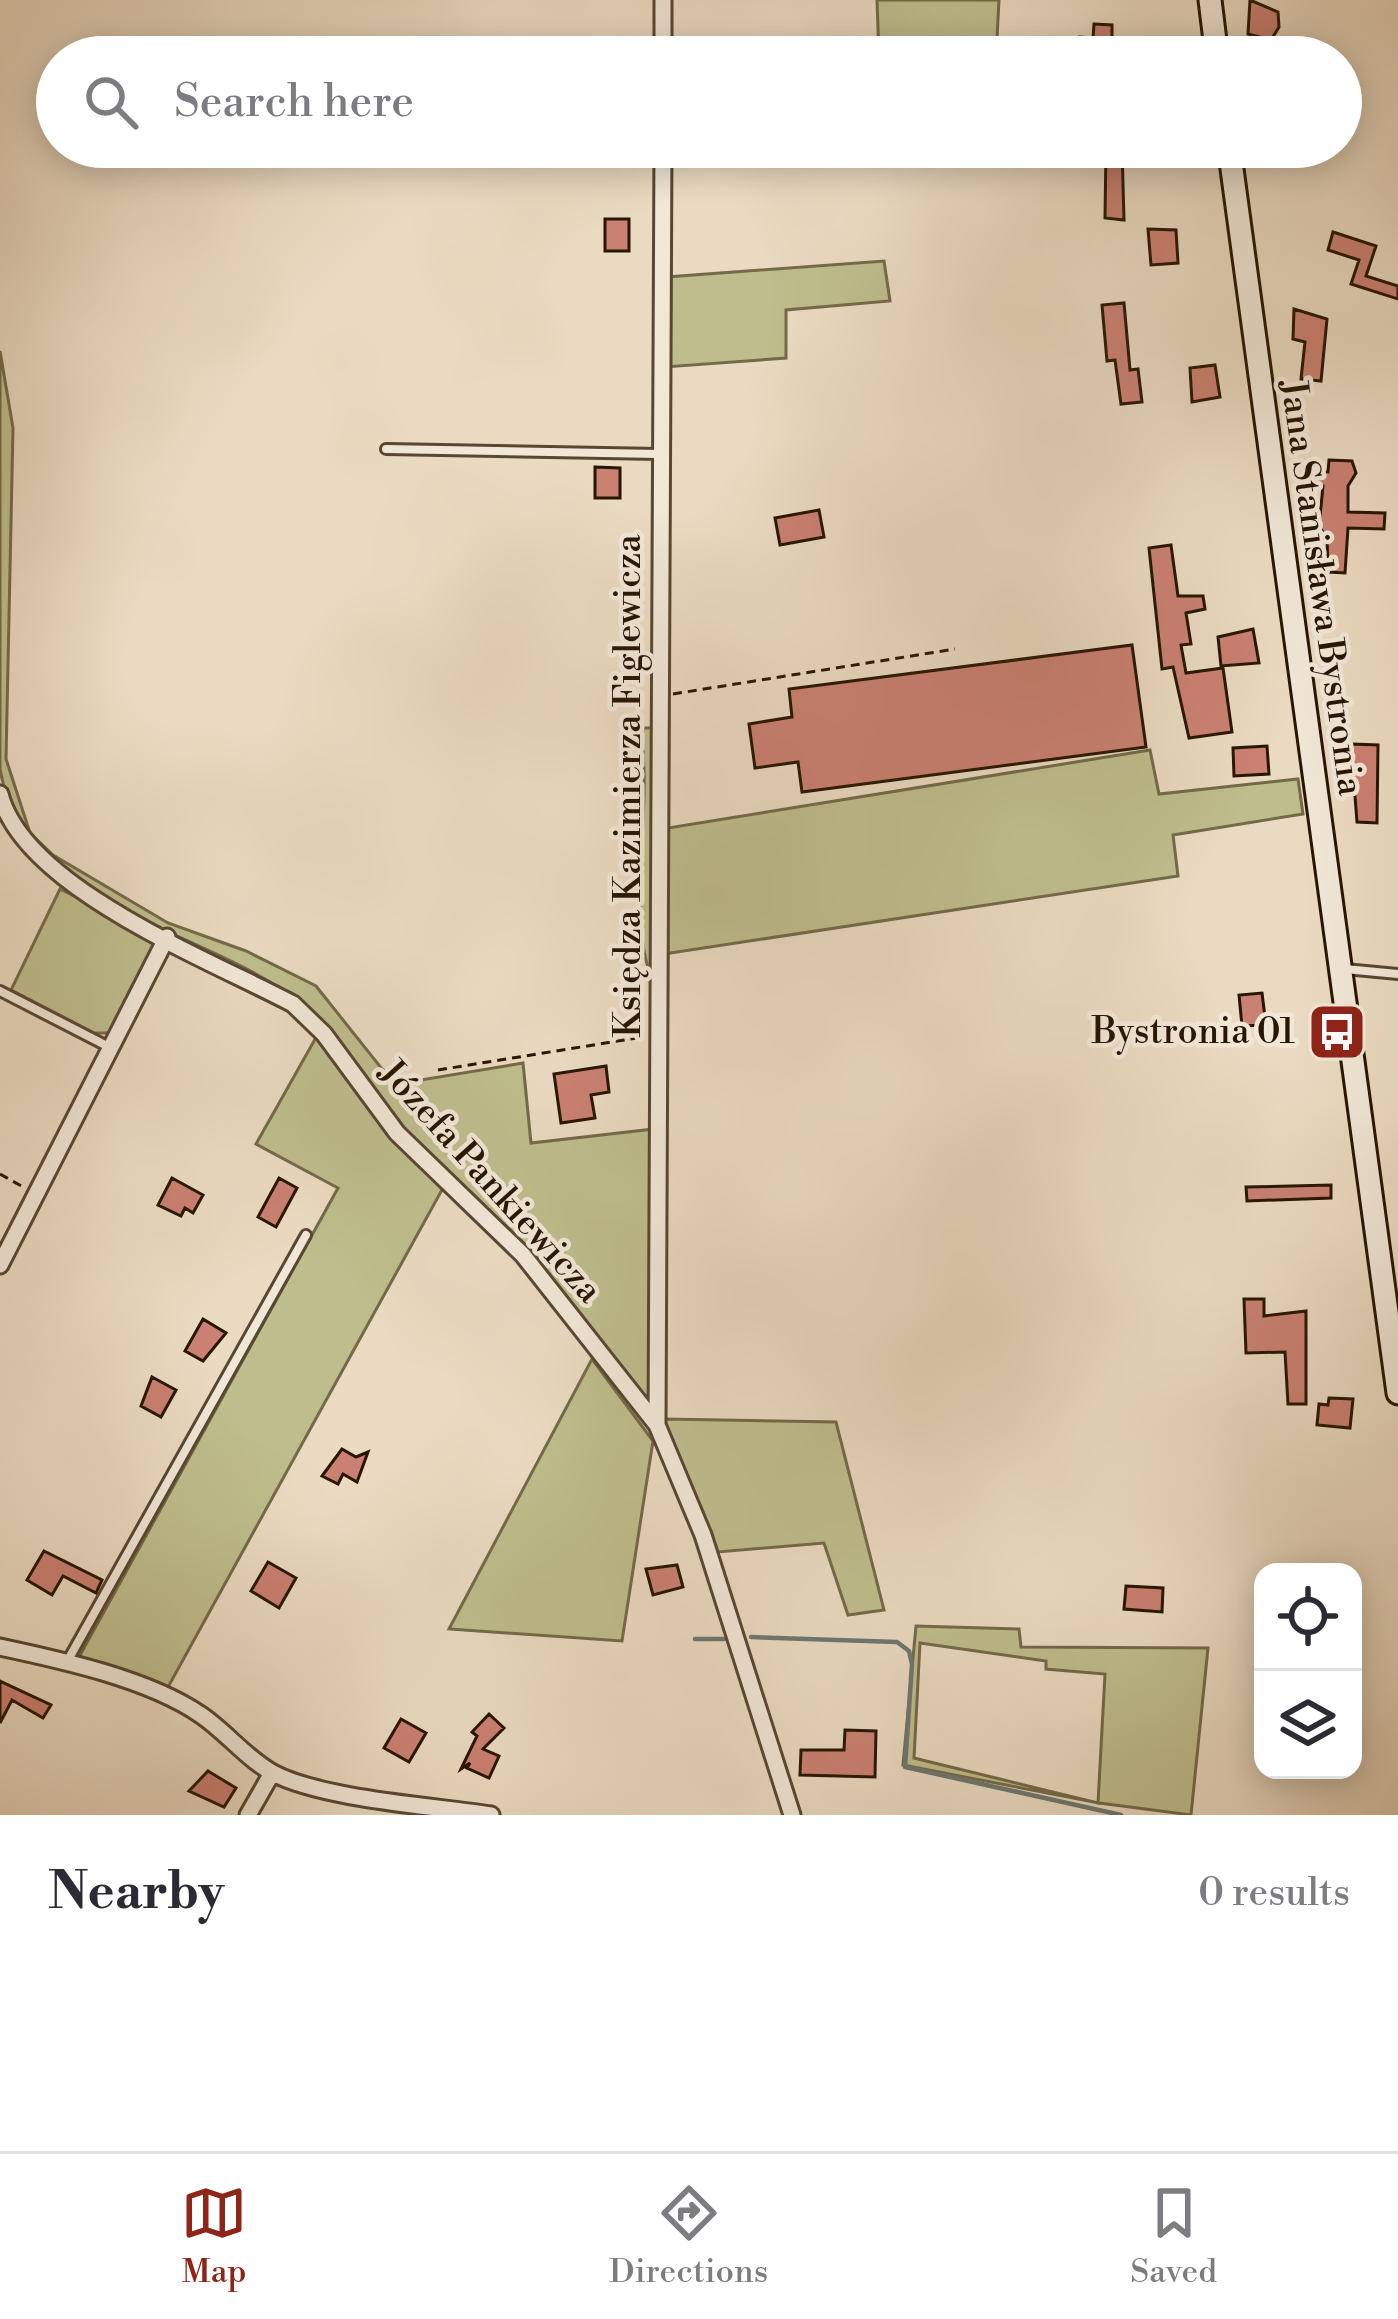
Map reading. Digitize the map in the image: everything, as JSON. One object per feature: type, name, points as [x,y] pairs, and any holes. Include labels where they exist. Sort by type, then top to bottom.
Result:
[{"type":"street","points":[[663,0],[663,36]]},
{"type":"street","points":[[1210,0],[1214,36]]},
{"type":"street","name":"Księdza Kazimierza Figlewicza","points":[[657,1425],[663,168]]},
{"type":"street","name":"Jana Stanisława Bystronia","points":[[1232,168],[1337,968],[1391,1301],[1398,1393]]},
{"type":"street","name":"Józefa Pankiewicza","points":[[0,794],[19,838],[60,880],[293,1004],[324,1034],[397,1133],[523,1255],[657,1425],[703,1534],[792,1815]]},
{"type":"street","points":[[0,1265],[167,937]]},
{"type":"street","points":[[0,1647],[68,1662],[198,1713],[272,1773],[306,1785],[491,1815]]},
{"type":"street","points":[[248,1815],[272,1773]]},
{"type":"lane","points":[[386,449],[659,454]]},
{"type":"lane","points":[[1337,968],[1398,974]]},
{"type":"lane","points":[[0,991],[111,1048]]},
{"type":"lane","points":[[68,1662],[306,1235]]},
{"type":"path","points":[[660,696],[955,649]]},
{"type":"path","points":[[437,1070],[659,1034]]},
{"type":"path","points":[[0,1174],[36,1194]]},
{"type":"shaded area","points":[[877,0],[999,0],[997,36],[878,36]]},
{"type":"shaded area","points":[[884,261],[890,301],[786,310],[786,358],[665,367],[667,277]]},
{"type":"shaded area","points":[[0,351],[13,428],[6,759],[30,833],[53,855],[168,923],[246,951],[316,986],[382,1069],[403,1083],[523,1063],[531,1143],[654,1129],[653,1410],[405,1132],[318,1017],[263,978],[80,885],[43,854],[16,816],[0,769]]},
{"type":"shaded area","points":[[640,728],[655,728],[656,990],[641,930],[644,760]]},
{"type":"shaded area","points":[[1150,750],[1159,794],[1298,779],[1303,814],[1173,835],[1178,876],[664,954],[668,828]]},
{"type":"shaded area","points":[[60,889],[161,939],[111,1033],[94,1033],[11,990]]},
{"type":"shaded area","points":[[318,1034],[443,1188],[167,1689],[79,1657],[338,1188],[256,1144]]},
{"type":"shaded area","points":[[592,1359],[653,1441],[622,1641],[449,1629]]},
{"type":"shaded area","points":[[664,1419],[836,1422],[884,1610],[848,1615],[824,1543],[718,1552]]},
{"type":"shaded area","points":[[916,1626],[1019,1629],[1021,1647],[1208,1648],[1191,1815],[1098,1803],[1105,1674],[1046,1669],[1046,1661],[920,1643],[914,1758],[1094,1802],[903,1765]]},
{"type":"building","points":[[1250,0],[1278,12],[1279,27],[1273,36],[1248,34]]},
{"type":"building","points":[[1094,24],[1112,25],[1112,36],[1093,36]]},
{"type":"building","points":[[1106,168],[1123,168],[1124,220],[1105,218]]},
{"type":"building","points":[[605,219],[629,219],[629,251],[605,251]]},
{"type":"building","points":[[1148,229],[1176,230],[1178,263],[1151,265]]},
{"type":"building","points":[[1333,232],[1376,246],[1366,276],[1398,286],[1398,299],[1351,284],[1359,260],[1328,250]]},
{"type":"building","points":[[1124,303],[1130,370],[1138,369],[1142,402],[1121,404],[1115,360],[1107,361],[1102,305]]},
{"type":"building","points":[[1294,309],[1327,319],[1321,381],[1301,379],[1305,342],[1293,339]]},
{"type":"building","points":[[1215,365],[1220,397],[1192,402],[1190,368]]},
{"type":"building","points":[[1329,460],[1352,461],[1356,473],[1348,486],[1348,512],[1385,513],[1384,529],[1348,528],[1345,573],[1328,572],[1327,537],[1319,527],[1323,486],[1313,485],[1314,471],[1328,472]]},
{"type":"building","points":[[595,467],[620,468],[620,498],[595,498]]},
{"type":"building","points":[[819,510],[824,537],[780,545],[775,518]]},
{"type":"building","points":[[1171,545],[1178,596],[1203,596],[1205,609],[1186,613],[1191,644],[1181,645],[1186,673],[1223,668],[1232,732],[1189,738],[1173,667],[1162,669],[1149,548]]},
{"type":"building","points":[[1253,629],[1259,663],[1221,666],[1218,637]]},
{"type":"building","points":[[1132,645],[1146,747],[802,792],[798,762],[755,768],[749,724],[792,717],[789,689]]},
{"type":"building","points":[[1351,744],[1378,745],[1377,823],[1357,822]]},
{"type":"building","points":[[1267,746],[1269,774],[1234,776],[1233,748]]},
{"type":"building","points":[[1262,993],[1266,1025],[1242,1026],[1239,995]]},
{"type":"building","points":[[606,1066],[609,1092],[591,1095],[595,1118],[561,1123],[554,1074]]},
{"type":"building","points":[[172,1178],[203,1195],[193,1213],[185,1208],[181,1216],[158,1205]]},
{"type":"building","points":[[279,1178],[297,1188],[276,1227],[258,1217]]},
{"type":"building","points":[[1331,1185],[1331,1198],[1247,1201],[1246,1187]]},
{"type":"building","points":[[1244,1299],[1264,1299],[1264,1316],[1306,1311],[1306,1404],[1288,1404],[1285,1352],[1246,1353]]},
{"type":"building","points":[[203,1319],[226,1333],[203,1361],[185,1351]]},
{"type":"building","points":[[152,1377],[176,1390],[161,1417],[141,1406]]},
{"type":"building","points":[[1329,1398],[1353,1399],[1350,1428],[1317,1425],[1319,1404],[1328,1405]]},
{"type":"building","points":[[342,1449],[356,1457],[368,1452],[357,1482],[343,1474],[338,1484],[322,1476]]},
{"type":"building","points":[[44,1551],[102,1580],[96,1593],[63,1576],[52,1595],[27,1580]]},
{"type":"building","points":[[268,1562],[296,1578],[279,1608],[251,1591]]},
{"type":"building","points":[[677,1565],[683,1587],[653,1595],[646,1569]]},
{"type":"building","points":[[1126,1586],[1163,1588],[1162,1612],[1124,1609]]},
{"type":"building","points":[[0,1681],[51,1705],[43,1718],[12,1700],[0,1723]]},
{"type":"building","points":[[489,1714],[504,1728],[483,1749],[499,1756],[489,1778],[467,1768],[470,1763],[461,1769],[477,1736],[472,1732]]},
{"type":"building","points":[[401,1719],[426,1733],[409,1762],[384,1748]]},
{"type":"building","points":[[845,1730],[876,1731],[875,1777],[800,1775],[801,1750],[844,1750]]},
{"type":"building","points":[[208,1771],[236,1788],[224,1807],[189,1791]]},
{"type":"waterway","points":[[751,1637],[897,1642],[909,1651],[912,1664],[905,1767],[1121,1815]]},
{"type":"waterway","points":[[695,1639],[724,1639]]},
{"type":"place","name":"Bystronia 01","points":[[1337,1032]]}]
